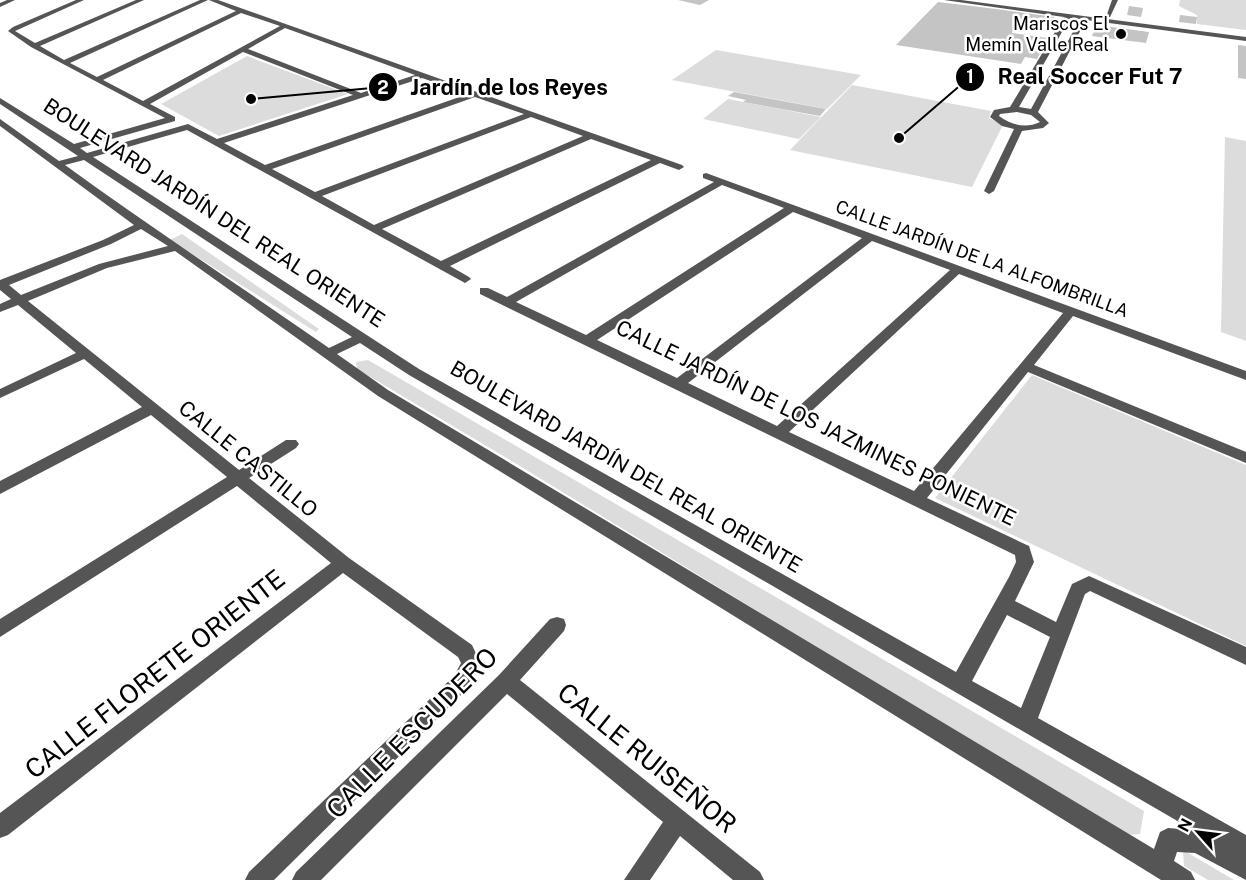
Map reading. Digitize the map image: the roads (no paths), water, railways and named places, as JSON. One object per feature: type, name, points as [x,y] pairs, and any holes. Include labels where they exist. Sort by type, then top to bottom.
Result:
[{"type":"street","points":[[74,147],[172,118],[64,63],[11,32],[15,28],[81,0]]},
{"type":"street","points":[[33,46],[141,0]]},
{"type":"street","points":[[64,63],[206,0]]},
{"type":"street","points":[[212,0],[679,167]]},
{"type":"street","points":[[947,0],[1246,39]]},
{"type":"street","points":[[988,0],[1246,33]]},
{"type":"street","points":[[1108,16],[1114,0]]},
{"type":"street","points":[[0,3],[10,1]]},
{"type":"street","points":[[97,80],[242,10]]},
{"type":"street","points":[[1012,110],[1068,16]]},
{"type":"street","points":[[1033,113],[1083,18]]},
{"type":"street","points":[[144,104],[285,26]]},
{"type":"street","points":[[241,49],[360,95]]},
{"type":"street","points":[[215,142],[422,75]]},
{"type":"street","points":[[264,170],[476,94]]},
{"type":"street","name":"BOULEVARD JARDÍN DEL REAL ORIENTE","points":[[3,104],[74,147],[414,372],[1246,848]]},
{"type":"street","points":[[1000,111],[1033,113],[1045,120],[1043,125],[1019,127],[1005,124],[994,117],[1000,111]]},
{"type":"street","points":[[314,196],[532,114]]},
{"type":"street","name":"BOULEVARD JARDÍN DEL REAL ORIENTE","points":[[0,123],[141,225],[177,247],[402,404],[1183,880]]},
{"type":"street","points":[[59,165],[188,127],[465,279]]},
{"type":"street","points":[[989,191],[1019,127]]},
{"type":"street","points":[[374,229],[592,135]]},
{"type":"street","points":[[106,138],[122,146]]},
{"type":"street","points":[[441,266],[659,160]]},
{"type":"street","name":"CALLE JARDÍN DE LA ALFOMBRILLA","points":[[706,176],[1246,376]]},
{"type":"street","points":[[507,302],[722,182]]},
{"type":"street","points":[[588,340],[792,208]]},
{"type":"street","points":[[0,285],[107,242],[141,225]]},
{"type":"street","points":[[678,384],[870,237]]},
{"type":"street","points":[[107,242],[131,257]]},
{"type":"street","points":[[0,308],[131,257],[177,247]]},
{"type":"street","points":[[779,432],[958,269]]},
{"type":"street","name":"CALLE CASTILLO","points":[[0,285],[344,563],[465,651],[471,664]]},
{"type":"street","name":"CALLE JARDÍN DE LOS JAZMINES PONIENTE","points":[[484,291],[918,498],[1023,551],[1025,562],[960,684]]},
{"type":"street","points":[[918,498],[1071,311]]},
{"type":"street","points":[[328,354],[361,337]]},
{"type":"street","points":[[0,394],[85,354]]},
{"type":"street","points":[[1026,366],[1246,458]]},
{"type":"street","points":[[0,488],[152,408]]},
{"type":"street","points":[[0,629],[291,444]]},
{"type":"street","name":"CALLE FLORETE ORIENTE","points":[[0,827],[344,563]]},
{"type":"street","points":[[1026,722],[1078,589],[1089,583],[1246,656]]},
{"type":"street","points":[[1003,604],[1060,633]]},
{"type":"street","name":"CALLE ESCUDERO","points":[[304,880],[506,681],[557,625]]},
{"type":"street","name":"CALLE ESCUDERO","points":[[257,880],[461,682],[471,664]]},
{"type":"street","name":"CALLE RUISEÑOR","points":[[506,681],[752,880]]},
{"type":"street","points":[[636,880],[678,820]]},
{"type":"street","points":[[1161,867],[1168,840],[1198,842],[1246,869]]},
{"type":"place","name":"Mariscos El Memín Valle Real","points":[[1121,34]]},
{"type":"place","name":"Jardín de los Reyes","points":[[251,99]]},
{"type":"place","name":"Real Soccer Fut 7","points":[[899,138]]}]
